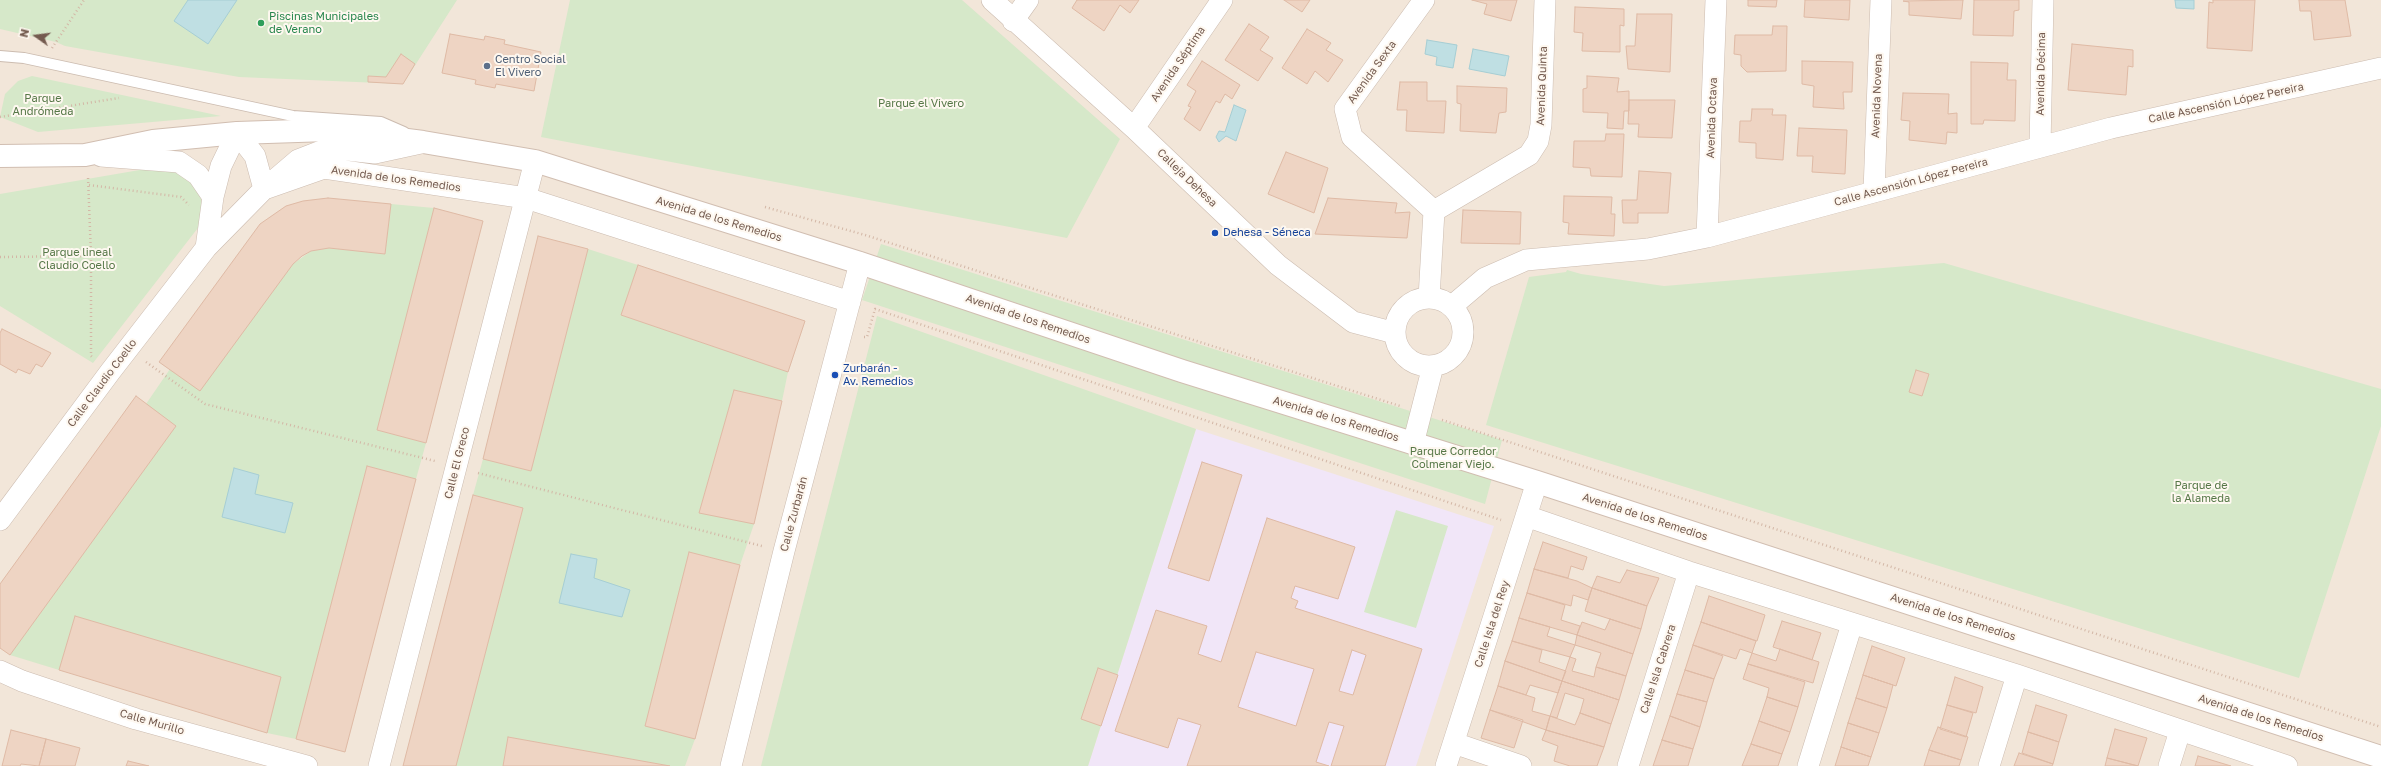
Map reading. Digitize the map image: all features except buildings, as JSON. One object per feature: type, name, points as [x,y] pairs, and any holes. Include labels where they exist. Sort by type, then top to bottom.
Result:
[{"type":"main road","name":"Avenida de los Remedios","points":[[0,156],[85,155],[154,141],[237,133],[328,130],[423,142],[535,161],[860,263],[1182,371],[1538,482],[2381,757]]},
{"type":"street","name":"Calleja Dehesa","points":[[992,0],[1013,21],[1134,128],[1284,270],[1353,322],[1395,333]]},
{"type":"street","points":[[1013,21],[1028,0]]},
{"type":"street","name":"Avenida Séptima","points":[[1134,128],[1222,0]]},
{"type":"street","name":"Avenida Sexta","points":[[1424,0],[1345,108],[1352,137],[1434,210]]},
{"type":"street","name":"Avenida Quinta","points":[[1434,210],[1528,155],[1538,141],[1541,125],[1545,0]]},
{"type":"street","name":"Avenida Octava","points":[[1707,237],[1716,0]]},
{"type":"street","name":"Avenida Novena","points":[[1874,192],[1881,0]]},
{"type":"street","name":"Avenida Décima","points":[[2040,147],[2043,0]]},
{"type":"street","name":"Calle Ascensión López Pereira","points":[[1452,306],[1485,278],[1526,260],[1648,249],[1707,237],[2111,128],[2381,68]]},
{"type":"street","points":[[206,248],[213,197],[222,166],[237,133],[255,156],[264,189]]},
{"type":"street","name":"Avenida de los Remedios","points":[[206,248],[264,189],[298,160],[329,148],[375,153],[423,142]]},
{"type":"street","name":"Avenida de los Remedios","points":[[85,155],[154,158],[179,162],[198,175],[213,197]]},
{"type":"street","name":"Calle El Greco","points":[[379,766],[535,161]]},
{"type":"street","name":"Avenida de los Remedios","points":[[264,189],[324,168],[526,198],[850,302]]},
{"type":"street","points":[[1429,298],[1434,210]]},
{"type":"street","name":"Calle Claudio Coello","points":[[0,520],[110,372],[206,248]]},
{"type":"street","name":"Calle Zurbarán","points":[[731,766],[784,551],[844,331],[860,263]]},
{"type":"street","points":[[1429,298],[1437,299],[1452,306],[1461,319],[1464,335],[1459,350],[1448,361],[1433,366],[1414,363],[1401,351],[1395,333],[1398,320],[1404,308],[1416,301],[1429,298]]},
{"type":"street","points":[[1413,444],[1433,366]]},
{"type":"street","name":"Calle Isla del Rey","points":[[1446,766],[1538,482]]},
{"type":"street","points":[[1524,522],[2017,675],[2287,766]]},
{"type":"street","name":"Calle Isla Cabrera","points":[[1628,766],[1689,572]]},
{"type":"street","points":[[1808,766],[1852,624]]},
{"type":"street","name":"Calle Murillo","points":[[0,671],[22,681],[136,718],[307,766]]},
{"type":"street","points":[[1989,766],[2017,675]]},
{"type":"street","points":[[2169,766],[2180,731]]},
{"type":"street","points":[[1454,743],[1521,766]]},
{"type":"lane","points":[[0,56],[43,62],[293,116],[381,122],[423,142]]},
{"type":"path","points":[[43,62],[84,0]]},
{"type":"path","points":[[0,117],[117,97],[125,99]]},
{"type":"path","points":[[85,155],[89,185],[91,356],[110,372]]},
{"type":"path","points":[[89,185],[181,197],[191,207]]},
{"type":"path","points":[[757,205],[865,235],[1421,413],[2381,727]]},
{"type":"path","points":[[0,257],[91,256]]},
{"type":"path","points":[[844,331],[867,337],[874,309],[1524,522]]},
{"type":"path","points":[[166,376],[205,404],[422,458]]},
{"type":"path","points":[[480,473],[749,542]]},
{"type":"shaded area","points":[[0,0],[2381,0],[2381,766],[0,766]]},
{"type":"shaded area","points":[[1196,429],[1494,526],[1416,766],[1088,766]]},
{"type":"green space","name":"Piscinas Municipales de Verano","points":[[0,0],[457,0],[403,84],[239,77],[65,46],[56,42],[0,29]]},
{"type":"green space","name":"Parque el Vivero","points":[[570,0],[962,0],[1120,139],[1067,238],[541,137]]},
{"type":"green space","name":"Parque Andrómeda","points":[[32,76],[221,116],[38,132],[0,117],[5,94],[18,81]]},
{"type":"green space","name":"Parque lineal Claudio Coello","points":[[157,167],[178,171],[196,185],[202,202],[201,224],[93,363],[0,306],[0,194]]},
{"type":"green space","points":[[391,204],[434,208],[377,430],[426,443],[416,479],[367,466],[296,739],[267,733],[280,677],[75,616],[59,670],[10,655],[176,426],[146,404],[170,369],[200,390],[293,264],[311,251],[329,248],[385,254]]},
{"type":"green space","name":"Parque Corredor Colmenar Viejo.","points":[[881,244],[1502,440],[1485,504],[862,300]]},
{"type":"green space","points":[[588,249],[638,265],[621,315],[788,372],[782,401],[734,390],[699,512],[754,524],[740,565],[689,552],[645,726],[695,739],[685,766],[670,766],[508,737],[503,766],[456,766],[523,508],[473,495],[483,459],[531,471]]},
{"type":"green space","name":"Parque de la Alameda","points":[[1944,263],[2381,389],[2381,426],[2299,678],[1486,425],[1529,277],[1566,272],[1567,270],[1581,274],[1664,286]]},
{"type":"green space","points":[[877,316],[1196,429],[1088,766],[761,766]]},
{"type":"green space","points":[[1396,510],[1448,526],[1416,628],[1364,612]]},
{"type":"water","points":[[188,0],[237,0],[208,44],[174,21]]},
{"type":"water","points":[[2175,0],[2194,0],[2194,9],[2176,8]]},
{"type":"water","points":[[1427,40],[1457,45],[1453,68],[1436,65],[1437,57],[1425,54]]},
{"type":"water","points":[[1473,49],[1509,56],[1505,76],[1469,69]]},
{"type":"water","points":[[1234,105],[1246,110],[1236,141],[1226,136],[1219,142],[1216,137],[1219,131],[1225,132]]},
{"type":"water","points":[[234,468],[259,475],[255,494],[293,503],[285,533],[222,517]]},
{"type":"water","points":[[571,554],[597,559],[594,578],[630,590],[622,617],[559,603]]},
{"type":"place","name":"Piscinas Municipales de Verano","points":[[261,23]]},
{"type":"place","name":"Centro Social El Vivero","points":[[487,66]]},
{"type":"place","name":"Dehesa - Séneca","points":[[1215,233]]},
{"type":"place","name":"Zurbarán - Av. Remedios","points":[[835,375]]}]
